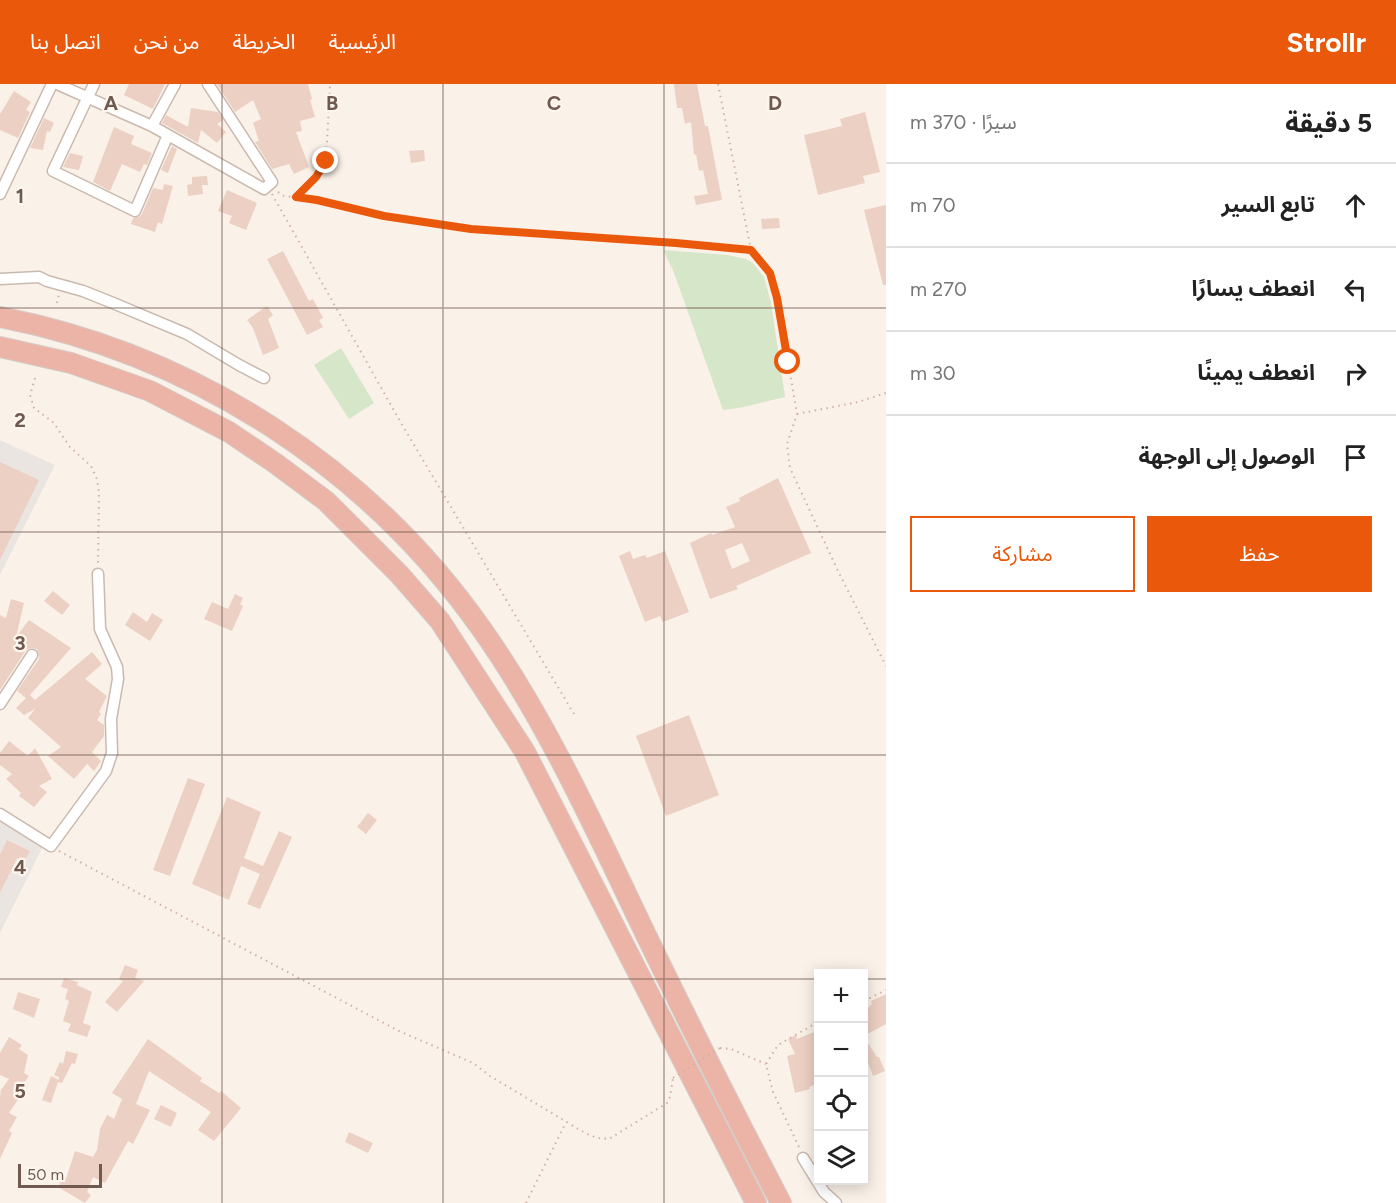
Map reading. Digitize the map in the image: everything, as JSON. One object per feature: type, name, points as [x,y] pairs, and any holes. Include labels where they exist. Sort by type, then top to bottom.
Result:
[{"type":"highway","points":[[0,317],[64,332],[128,355],[194,383],[259,418],[345,480],[395,525],[438,572],[481,628],[525,696],[590,817],[678,1000],[781,1203]]},
{"type":"highway","points":[[0,347],[71,363],[140,388],[191,411],[229,432],[275,462],[326,501],[399,574],[440,621],[525,752],[756,1203]]},
{"type":"street","points":[[0,194],[52,84]]},
{"type":"street","points":[[57,84],[152,126],[264,189],[272,183],[208,84]]},
{"type":"street","points":[[94,84],[53,171],[135,211],[168,135]]},
{"type":"street","points":[[152,126],[175,84]]},
{"type":"street","points":[[0,279],[39,277],[47,282],[93,295],[187,334],[264,378]]},
{"type":"street","points":[[0,814],[51,846],[106,771],[112,753],[111,719],[118,679],[117,667],[100,629],[98,574]]},
{"type":"street","points":[[0,704],[33,655]]},
{"type":"street","points":[[803,1158],[824,1192],[836,1203]]},
{"type":"path","points":[[296,197],[316,177],[326,161],[330,84]]},
{"type":"path","points":[[718,84],[751,250],[770,273],[777,298],[797,414],[788,444],[790,468],[886,666]]},
{"type":"path","points":[[268,186],[284,196],[317,200],[384,216],[471,229],[751,250]]},
{"type":"path","points":[[268,186],[401,423],[574,714]]},
{"type":"path","points":[[35,378],[30,395],[34,408],[54,423],[69,446],[91,466],[97,479],[98,574]]},
{"type":"path","points":[[797,414],[858,402],[886,393]]},
{"type":"path","points":[[51,846],[399,1031],[473,1063],[490,1076],[591,1136],[609,1139],[666,1103],[670,1097],[673,1078],[720,1048],[730,1049],[766,1064]]},
{"type":"path","points":[[868,998],[886,990]]},
{"type":"path","points":[[803,1158],[773,1092],[766,1064],[778,1045],[817,1023]]},
{"type":"path","points":[[526,1203],[566,1122]]},
{"type":"shaded area","points":[[0,440],[55,465],[0,575]]},
{"type":"shaded area","points":[[0,817],[46,840],[0,933]]},
{"type":"green space","points":[[663,250],[727,255],[753,263],[764,277],[771,303],[785,397],[723,410],[673,270]]},
{"type":"green space","points":[[341,348],[374,403],[349,419],[314,365]]},
{"type":"building","points":[[129,84],[165,84],[153,109],[124,95]]},
{"type":"building","points":[[217,84],[308,84],[315,117],[300,121],[302,131],[296,132],[309,167],[294,174],[289,164],[272,169],[255,142],[259,141],[253,123],[261,119],[253,100],[235,112]]},
{"type":"building","points":[[674,84],[697,84],[705,126],[708,126],[722,200],[696,205],[694,196],[708,194],[703,170],[699,171],[696,154],[694,155],[691,122],[685,124],[682,108],[677,108]]},
{"type":"building","points":[[14,91],[31,102],[26,110],[30,112],[18,138],[0,130],[0,114]]},
{"type":"building","points":[[191,108],[218,112],[223,120],[217,124],[226,132],[217,143],[201,130],[198,143],[162,123],[166,115],[188,127]]},
{"type":"building","points":[[865,112],[880,172],[863,176],[865,183],[818,195],[804,135],[842,126],[840,119]]},
{"type":"building","points":[[44,118],[54,123],[50,132],[47,131],[43,150],[30,148]]},
{"type":"building","points":[[114,127],[134,136],[131,144],[152,153],[147,165],[144,164],[140,172],[122,164],[110,191],[93,182]]},
{"type":"building","points":[[172,146],[177,149],[168,173],[161,170]]},
{"type":"building","points":[[424,150],[425,161],[411,163],[409,151]]},
{"type":"building","points":[[70,153],[83,156],[79,170],[63,167]]},
{"type":"building","points":[[207,176],[208,185],[202,185],[203,194],[188,196],[187,185],[192,184],[192,177]]},
{"type":"building","points":[[164,184],[173,186],[162,224],[158,222],[155,232],[131,224],[133,218],[142,214],[153,188],[163,190]]},
{"type":"building","points":[[227,190],[257,203],[246,230],[229,223],[232,216],[218,211]]},
{"type":"building","points":[[886,205],[886,285],[883,285],[864,210]]},
{"type":"building","points":[[779,218],[780,228],[762,229],[761,219]]},
{"type":"building","points":[[283,251],[309,301],[313,299],[323,318],[319,320],[323,327],[307,335],[267,259]]},
{"type":"building","points":[[267,306],[273,315],[268,319],[279,348],[263,355],[253,328],[247,320]]},
{"type":"building","points":[[0,462],[39,480],[0,560]]},
{"type":"building","points":[[778,478],[811,553],[736,586],[738,589],[710,599],[690,543],[711,533],[712,535],[735,527],[726,507],[740,501],[739,498]],"holes":[[[742,543],[750,561],[732,569],[725,550]]]},
{"type":"building","points":[[630,551],[633,559],[645,555],[647,558],[665,551],[689,612],[663,622],[660,616],[645,622],[619,556]]},
{"type":"building","points":[[53,591],[70,605],[62,615],[44,601]]},
{"type":"building","points":[[235,594],[243,598],[240,604],[243,606],[232,631],[204,619],[212,602],[228,609]]},
{"type":"building","points":[[11,599],[24,603],[16,637],[29,620],[71,648],[30,695],[35,700],[92,652],[102,664],[85,679],[107,696],[97,720],[104,725],[104,736],[92,752],[101,761],[94,771],[87,764],[74,779],[48,756],[61,747],[28,718],[35,709],[24,715],[16,708],[26,698],[17,691],[39,659],[37,649],[26,650],[0,690],[0,615],[6,618]]},
{"type":"building","points":[[133,612],[147,622],[152,613],[163,620],[150,641],[125,625]]},
{"type":"building","points":[[689,715],[719,795],[666,816],[636,736]]},
{"type":"building","points":[[9,741],[28,756],[35,748],[52,779],[39,786],[47,792],[34,807],[19,796],[21,793],[6,779],[12,774],[0,765],[0,753]]},
{"type":"building","points":[[188,778],[205,784],[170,876],[153,870]]},
{"type":"building","points":[[227,797],[261,812],[244,858],[263,866],[279,831],[292,837],[260,909],[247,904],[260,874],[241,866],[229,900],[192,884]]},
{"type":"building","points":[[368,813],[377,820],[366,834],[357,827]]},
{"type":"building","points":[[7,840],[30,851],[24,862],[17,858],[0,893],[0,855]]},
{"type":"building","points":[[125,965],[138,970],[135,978],[144,981],[117,1012],[105,1002],[123,981],[119,979]]},
{"type":"building","points":[[64,978],[78,982],[77,985],[92,992],[83,1023],[91,1026],[87,1037],[68,1031],[71,1024],[63,1021],[69,1001],[65,999],[68,989],[61,987]]},
{"type":"building","points":[[18,992],[40,999],[34,1018],[13,1009]]},
{"type":"building","points":[[886,994],[886,1024],[868,1034],[868,1008],[872,1004],[871,1001]]},
{"type":"building","points":[[814,1032],[814,1085],[809,1087],[810,1089],[795,1093],[787,1056],[795,1054],[788,1039],[796,1035],[797,1039]]},
{"type":"building","points":[[9,1037],[22,1045],[19,1049],[28,1055],[24,1073],[29,1076],[24,1083],[27,1086],[9,1113],[17,1117],[9,1131],[12,1133],[0,1159],[0,1097],[1,1090],[9,1079],[0,1075],[0,1053]]},
{"type":"building","points":[[148,1039],[202,1078],[200,1081],[219,1093],[221,1091],[241,1108],[214,1141],[198,1130],[211,1112],[149,1071],[136,1104],[150,1110],[133,1144],[128,1141],[105,1183],[93,1177],[87,1192],[91,1195],[85,1203],[58,1187],[63,1177],[66,1179],[75,1151],[93,1157],[97,1150],[100,1129],[107,1115],[114,1119],[122,1099],[112,1093]]},
{"type":"building","points":[[868,1043],[879,1057],[885,1071],[873,1076],[868,1063]]},
{"type":"building","points":[[66,1051],[78,1054],[75,1064],[72,1063],[62,1083],[58,1082],[51,1103],[42,1100],[51,1076],[59,1080],[59,1077],[54,1075],[60,1062],[63,1064]]},
{"type":"building","points":[[161,1105],[177,1113],[171,1127],[154,1119]]},
{"type":"building","points":[[349,1132],[373,1143],[368,1153],[345,1142]]},
{"type":"route","points":[[326,161],[316,177],[296,197],[384,216],[471,229],[751,250],[770,273],[777,298],[788,362]]}]
